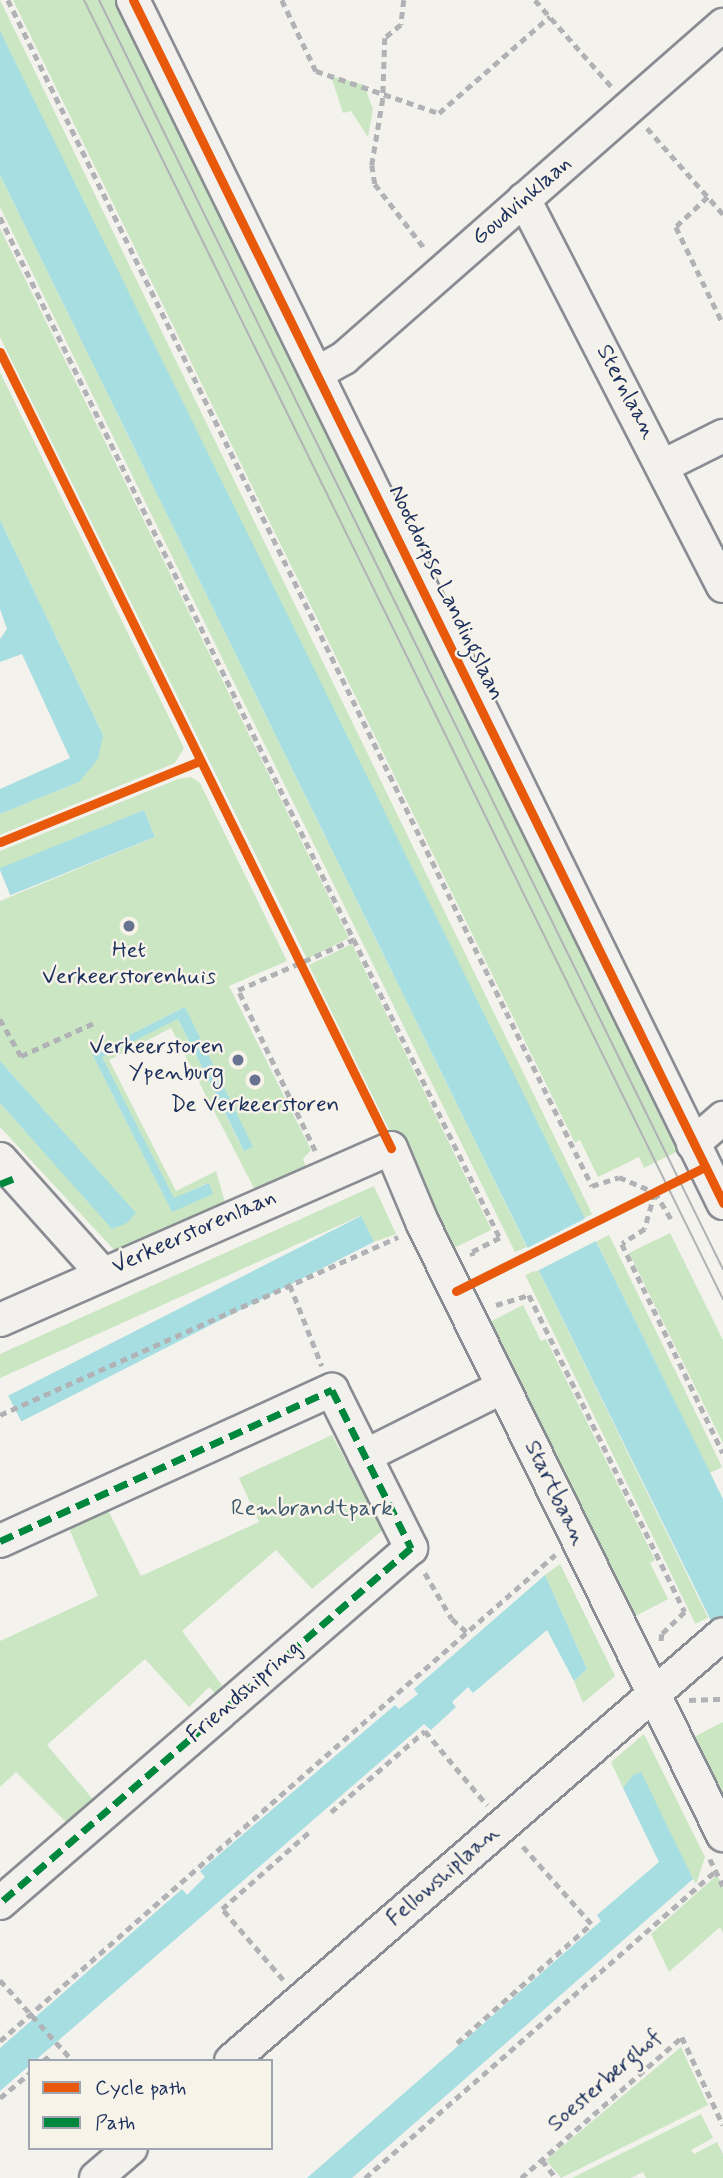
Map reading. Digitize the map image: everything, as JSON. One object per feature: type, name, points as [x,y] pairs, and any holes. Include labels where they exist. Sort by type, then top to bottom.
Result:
[{"type":"street","name":"Nootdorpse Landingslaan","points":[[133,0],[723,1203]]},
{"type":"street","name":"Goudvinklaan","points":[[317,373],[344,358],[723,25]]},
{"type":"street","name":"Sternlaan","points":[[524,199],[665,465],[723,586]]},
{"type":"street","points":[[665,465],[723,436]]},
{"type":"street","points":[[699,1155],[723,1118]]},
{"type":"street","name":"Verkeerstorenlaan","points":[[0,1320],[391,1148]]},
{"type":"street","name":"Startbaan","points":[[391,1148],[423,1224],[723,1835]]},
{"type":"street","points":[[5,1173],[102,1273]]},
{"type":"street","points":[[365,1456],[503,1387]]},
{"type":"street","points":[[0,1541],[332,1390],[411,1548]]},
{"type":"street","name":"Friendshipring","points":[[0,1903],[411,1548]]},
{"type":"street","points":[[655,1692],[723,1633]]},
{"type":"street","name":"Fellowshiplaan","points":[[233,2059],[655,1692]]},
{"type":"street","points":[[96,2178],[129,2150]]},
{"type":"path","points":[[8,0],[592,1186],[619,1177],[655,1192],[672,1220]]},
{"type":"path","points":[[282,0],[316,71],[439,113],[550,16]]},
{"type":"path","points":[[404,0],[401,25],[384,38],[382,92],[372,165],[375,184],[430,254]]},
{"type":"path","points":[[536,0],[723,214]]},
{"type":"path","points":[[708,197],[676,227],[723,324]]},
{"type":"path","points":[[0,217],[500,1238],[472,1252],[477,1265]]},
{"type":"path","points":[[319,1178],[313,1165],[316,1147],[238,990],[355,939]]},
{"type":"path","points":[[294,951],[306,975]]},
{"type":"path","points":[[0,1019],[21,1056],[96,1022]]},
{"type":"path","points":[[638,1201],[655,1192],[699,1155]]},
{"type":"path","points":[[655,1192],[645,1229],[622,1244],[723,1453]]},
{"type":"path","points":[[0,1415],[423,1224]]},
{"type":"path","points":[[290,1286],[332,1390]]},
{"type":"path","points":[[492,1298],[497,1308],[529,1296],[685,1612],[663,1634],[655,1692],[694,1702],[723,1699]]},
{"type":"path","points":[[411,1548],[452,1619],[467,1632]]},
{"type":"path","points":[[0,2041],[560,1550]]},
{"type":"path","points":[[331,1812],[425,1731],[591,1924],[457,2043]]},
{"type":"path","points":[[300,1999],[222,1909],[309,1832]]},
{"type":"path","points":[[365,2178],[716,1871]]},
{"type":"path","points":[[0,1980],[71,2059]]},
{"type":"path","points":[[46,2059],[50,2055]]},
{"type":"path","points":[[0,2098],[28,2075]]},
{"type":"green space","points":[[0,0],[592,1214],[564,1228],[0,71]]},
{"type":"green space","points":[[13,0],[124,0],[126,4],[117,8],[127,29],[136,25],[144,40],[135,45],[289,357],[298,353],[324,406],[316,410],[440,664],[449,660],[454,670],[446,674],[542,870],[550,866],[555,897],[660,1110],[688,1146],[644,1168],[639,1157],[598,1177],[580,1140],[575,1143]]},
{"type":"green space","points":[[331,76],[364,85],[373,109],[368,137],[351,111],[343,113]]},
{"type":"green space","points":[[0,175],[527,1247],[515,1252],[0,207]]},
{"type":"green space","points":[[0,228],[349,938],[307,959],[0,337]]},
{"type":"green space","points":[[0,372],[184,748],[175,763],[0,835],[0,814],[79,782],[103,735],[0,520]]},
{"type":"green space","points":[[191,777],[200,783],[287,961],[229,986],[311,1150],[303,1159],[307,1170],[256,1192],[171,1028],[109,1060],[176,1191],[216,1171],[226,1206],[117,1253],[0,1127],[0,1103],[112,1228],[135,1213],[0,1061],[0,901],[155,837],[144,810],[0,869],[0,851],[178,779]],"holes":[[[185,1007],[243,1150],[178,1019],[101,1057],[174,1199],[208,1183],[172,1212],[92,1054]]]},
{"type":"green space","points":[[352,944],[491,1230],[448,1251],[309,965]]},
{"type":"green space","points":[[374,1186],[396,1234],[374,1242],[360,1216],[0,1378],[0,1354]]},
{"type":"green space","points":[[670,1233],[723,1340],[723,1443],[629,1253]]},
{"type":"green space","points":[[609,1235],[722,1467],[710,1473],[596,1241]]},
{"type":"green space","points":[[538,1269],[708,1618],[696,1624],[525,1275]]},
{"type":"green space","points":[[523,1305],[541,1341],[546,1339],[655,1560],[650,1563],[668,1599],[632,1618],[486,1324]]},
{"type":"green space","name":"Rembrandtpark","points":[[332,1435],[383,1530],[312,1589],[276,1550],[182,1631],[224,1688],[217,1695],[209,1687],[189,1707],[145,1659],[47,1745],[97,1804],[71,1827],[16,1772],[0,1787],[0,1641],[98,1596],[68,1526],[107,1508],[141,1576],[259,1522],[239,1478]]},
{"type":"green space","points":[[560,1564],[615,1676],[583,1703],[574,1681],[587,1669],[545,1575]]},
{"type":"green space","points":[[723,1722],[723,1805],[690,1739]]},
{"type":"green space","points":[[644,1734],[705,1857],[696,1884],[633,1775],[623,1788],[611,1762]]},
{"type":"green space","points":[[717,1875],[723,1887],[723,1933],[720,1927],[669,1972],[651,1934]]},
{"type":"green space","points":[[681,2047],[708,2105],[561,2178],[546,2160]]},
{"type":"green space","points":[[701,2114],[713,2138],[691,2150],[694,2154],[717,2142],[723,2154],[723,2178],[646,2178],[643,2172],[631,2178],[572,2178]]},
{"type":"water","points":[[0,31],[723,1499],[723,1645],[0,175]]},
{"type":"water","points":[[0,520],[103,735],[98,759],[79,782],[0,814],[0,789],[70,758],[22,654],[0,662],[0,639],[7,629],[0,609]]},
{"type":"water","points":[[144,810],[155,837],[10,895],[0,868]]},
{"type":"water","points":[[185,1007],[253,1147],[244,1151],[178,1019],[102,1057],[174,1198],[209,1183],[213,1194],[172,1212],[92,1054]]},
{"type":"water","points":[[0,1061],[136,1213],[127,1223],[112,1229],[0,1103]]},
{"type":"water","points":[[361,1216],[374,1242],[21,1422],[8,1396]]},
{"type":"water","points":[[545,1575],[587,1669],[574,1681],[547,1630],[473,1693],[468,1687],[452,1702],[456,1707],[431,1730],[424,1724],[37,2059],[28,2059],[28,2067],[0,2091],[0,2048],[182,1889],[187,1895],[205,1877],[200,1871],[395,1705],[399,1709],[418,1694],[414,1689]]},
{"type":"water","points":[[641,1772],[693,1879],[352,2178],[307,2178],[601,1921],[597,1915],[659,1862],[623,1788],[633,1775]]},
{"type":"pier","points":[[588,1217],[599,1239],[535,1272],[524,1250]]},
{"type":"tram line","points":[[84,0],[723,1299]]},
{"type":"tram line","points":[[99,0],[723,1269]]},
{"type":"marked path","points":[[0,1184],[17,1177]]},
{"type":"marked path","points":[[0,1541],[332,1390],[411,1548],[0,1903]]},
{"type":"cycle path","points":[[133,0],[723,1203]]},
{"type":"cycle path","points":[[0,352],[391,1148]]},
{"type":"cycle path","points":[[0,842],[199,761]]},
{"type":"cycle path","points":[[456,1291],[705,1167]]},
{"type":"place","name":"Het Verkeerstorenhuis","points":[[129,926]]},
{"type":"place","name":"Verkeerstoren Ypenburg","points":[[238,1060]]},
{"type":"place","name":"De Verkeerstoren","points":[[255,1080]]}]
